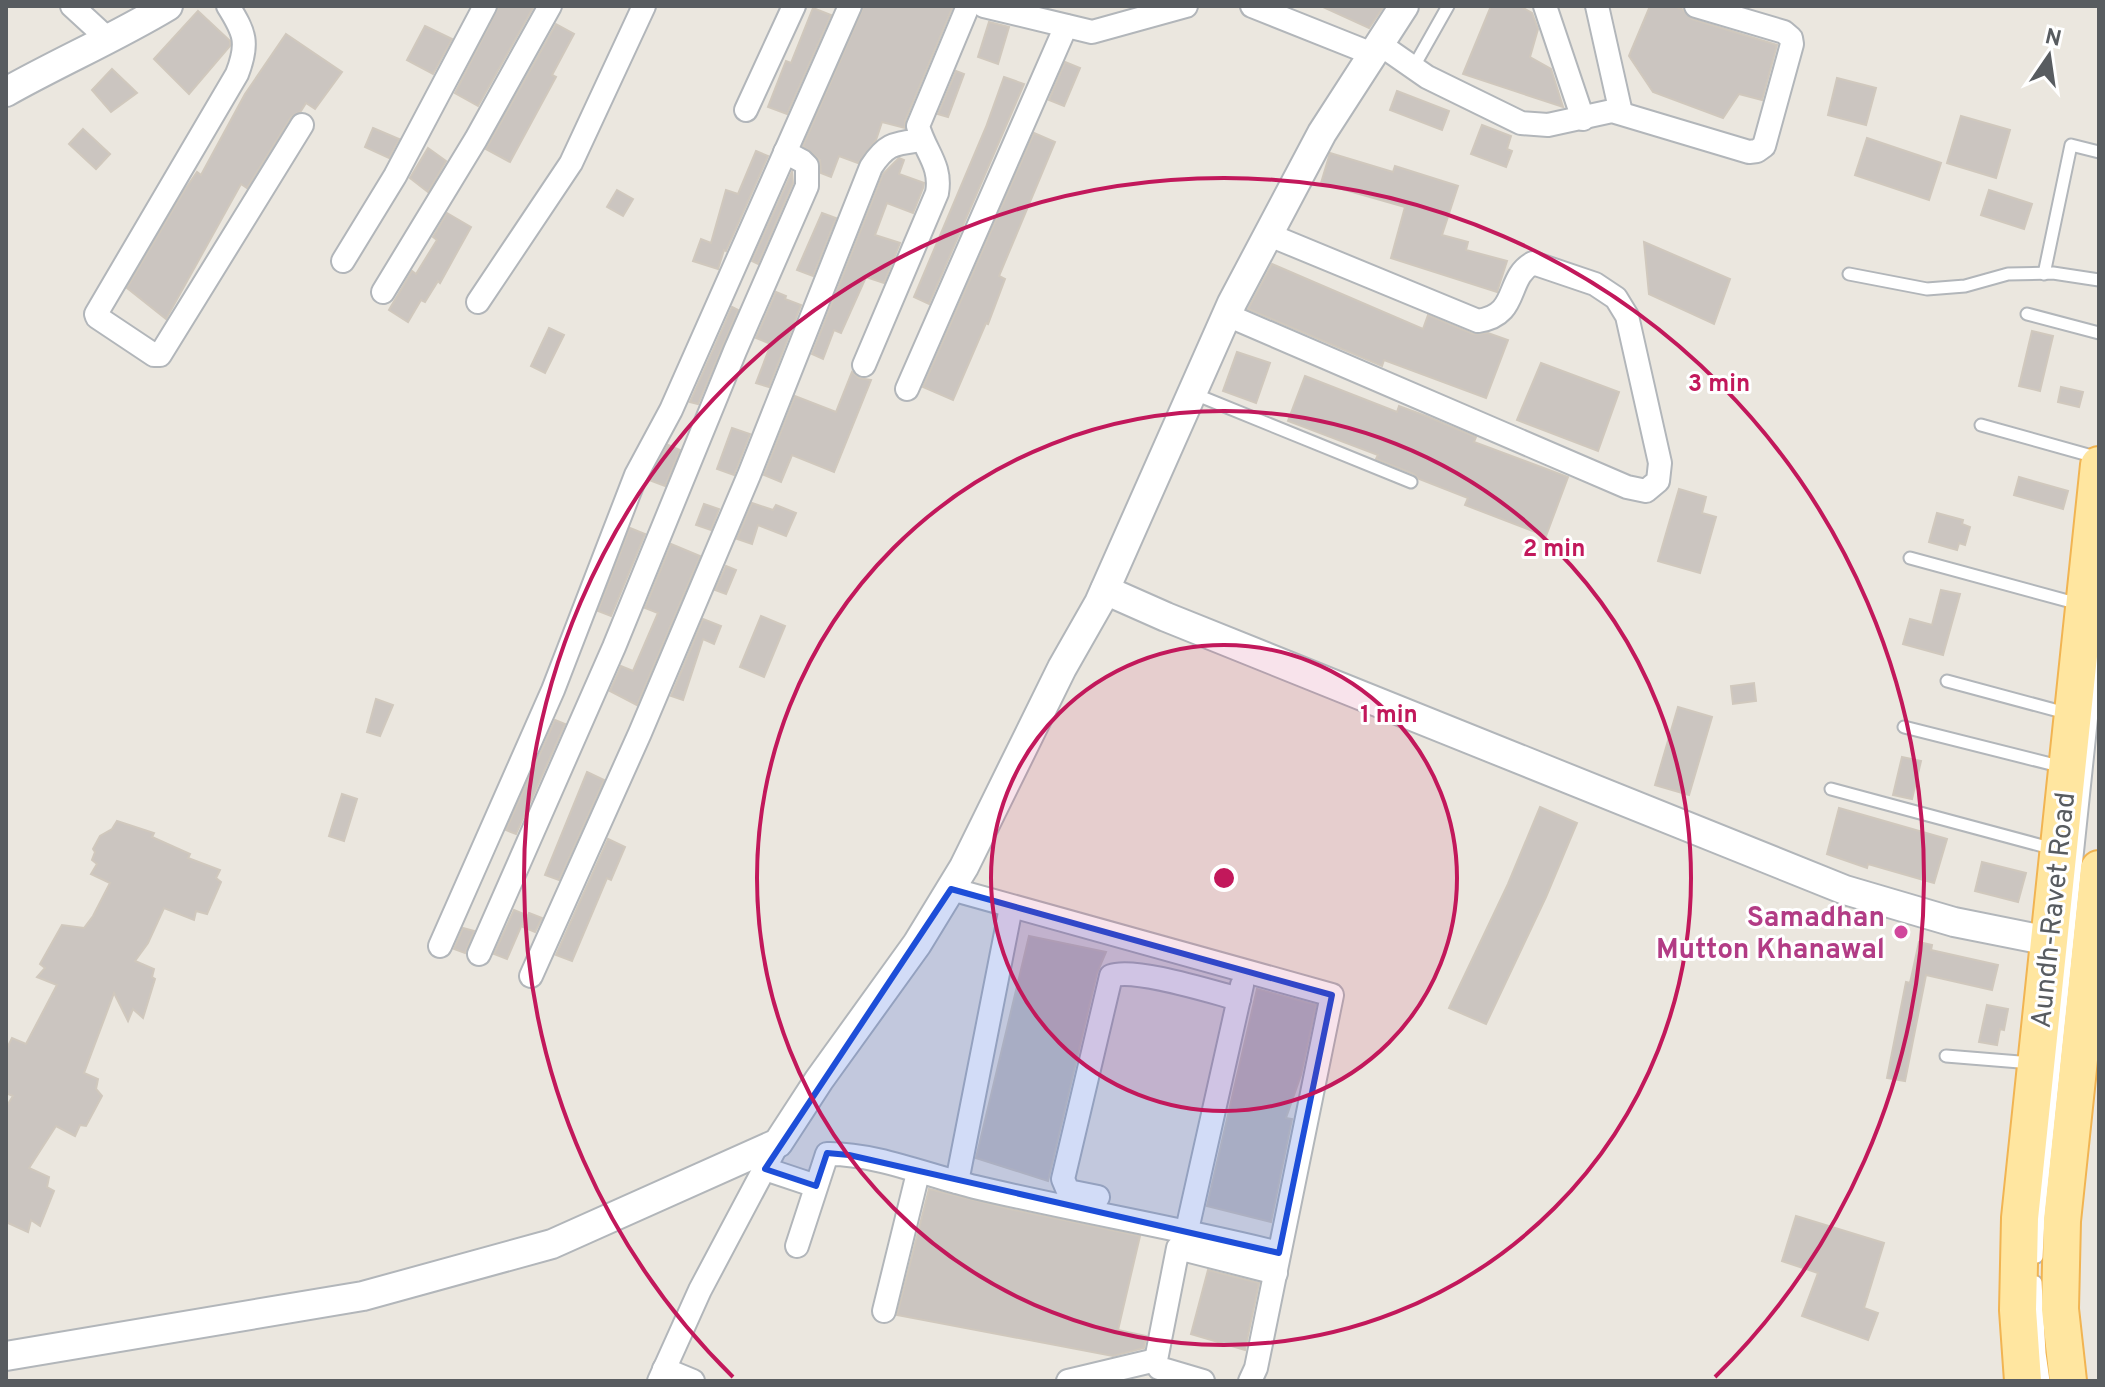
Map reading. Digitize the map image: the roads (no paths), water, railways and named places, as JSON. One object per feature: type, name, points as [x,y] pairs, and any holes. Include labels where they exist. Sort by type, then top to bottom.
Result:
[{"type":"main road","name":"Aundh-Ravet Road","points":[[2044,1370],[2017,1297],[2020,1218],[2099,465]]},
{"type":"main road","name":"Aundh-Ravet Road","points":[[2044,1370],[2059,1271],[2099,869]]},
{"type":"street","points":[[72,6],[109,40]]},
{"type":"street","points":[[6,92],[168,6]]},
{"type":"street","points":[[228,6],[245,36],[243,60],[96,314],[99,320],[154,355],[160,355],[302,125]]},
{"type":"street","points":[[343,261],[395,176],[485,6]]},
{"type":"street","points":[[383,292],[476,139],[550,6]]},
{"type":"street","points":[[478,302],[571,163],[644,6]]},
{"type":"street","points":[[746,110],[794,6]]},
{"type":"street","points":[[440,946],[553,690],[636,475],[671,410],[850,6]]},
{"type":"street","points":[[864,365],[937,193],[940,179],[918,126],[968,6]]},
{"type":"street","points":[[984,6],[1092,32],[1186,6]]},
{"type":"street","points":[[1252,6],[1378,50],[1521,123],[1548,125],[1598,113],[1621,113],[1749,152],[1757,151],[1764,146],[1792,44],[1791,38],[1784,32],[1696,6]]},
{"type":"street","points":[[693,1381],[662,1375],[700,1290],[778,1143],[819,1080],[917,944],[951,889],[1062,668],[1105,590],[1227,315],[1267,234],[1322,133],[1404,6]]},
{"type":"street","points":[[1545,6],[1583,119]]},
{"type":"street","points":[[1597,6],[1621,113]]},
{"type":"street","points":[[907,389],[1066,26]]},
{"type":"street","points":[[531,976],[640,733],[743,489],[871,167],[882,150],[891,145],[922,140]]},
{"type":"street","points":[[479,954],[614,647],[735,351],[807,186],[807,166],[785,152]]},
{"type":"street","points":[[1227,315],[1627,487],[1646,491],[1658,481],[1660,463],[1627,316],[1616,298],[1595,284],[1533,263],[1523,268],[1509,304],[1493,319],[1478,321],[1267,234]]},
{"type":"street","points":[[1105,590],[1845,890],[1954,922],[2049,941]]},
{"type":"street","points":[[951,889],[1332,995],[1256,1368],[1250,1381]]},
{"type":"street","points":[[957,1182],[1011,907]]},
{"type":"street","points":[[1188,1223],[1246,970]]},
{"type":"street","points":[[1239,999],[1142,975],[1119,973],[1111,976],[1063,1179],[1068,1191],[1188,1223],[1278,1263]]},
{"type":"street","points":[[6,1356],[363,1296],[552,1244],[778,1143]]},
{"type":"street","points":[[797,1246],[827,1154],[849,1155],[957,1182],[1188,1223]]},
{"type":"street","points":[[765,1169],[816,1186]]},
{"type":"street","points":[[884,1311],[918,1173]]},
{"type":"street","points":[[1203,1381],[1159,1368],[1156,1360],[1178,1248],[1278,1263]]},
{"type":"street","points":[[1068,1381],[1156,1360]]},
{"type":"lane","points":[[1413,68],[1448,6]]},
{"type":"lane","points":[[2044,274],[2071,145],[2099,152]]},
{"type":"lane","points":[[1849,274],[1927,289],[1965,286],[2008,274],[2099,280]]},
{"type":"lane","points":[[2027,314],[2099,333]]},
{"type":"lane","points":[[1192,393],[1411,482]]},
{"type":"lane","points":[[1981,425],[2099,458]]},
{"type":"lane","points":[[1910,558],[2084,605]]},
{"type":"lane","points":[[2044,1370],[2036,1310],[2039,1219],[2099,647]]},
{"type":"lane","points":[[1947,681],[2073,715]]},
{"type":"lane","points":[[1904,727],[2067,768]]},
{"type":"lane","points":[[1831,789],[2058,850]]},
{"type":"lane","points":[[1946,1056],[2036,1063]]},
{"type":"place","name":"Samadhan Mutton Khanawal","points":[[1901,932]]}]
